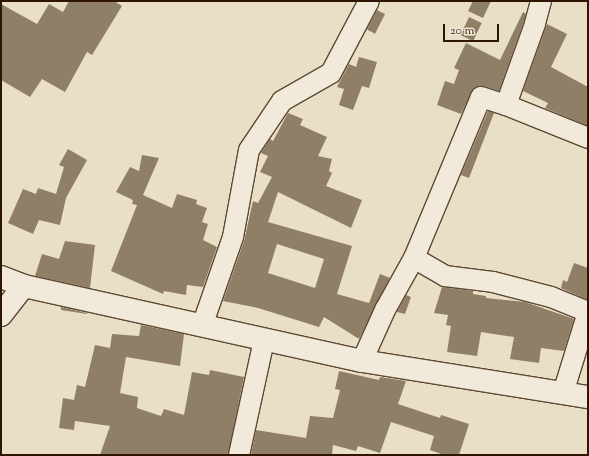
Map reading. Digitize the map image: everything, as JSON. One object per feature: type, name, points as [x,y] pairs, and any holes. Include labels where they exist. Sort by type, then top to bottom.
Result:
[{"type":"street","points":[[202,326],[233,237],[249,150],[282,101],[331,74],[369,1]]},
{"type":"street","points":[[506,105],[535,24],[541,1]]},
{"type":"street","points":[[362,361],[384,310],[414,258],[481,97],[506,105],[588,138]]},
{"type":"street","points":[[414,258],[445,276],[493,282],[551,297],[588,312],[563,393]]},
{"type":"street","points":[[1,277],[24,286],[362,361],[588,396]]},
{"type":"street","points":[[1,315],[24,286]]},
{"type":"street","points":[[239,455],[264,340]]},
{"type":"building","points":[[69,1],[114,1],[122,6],[92,55],[87,52],[65,92],[42,79],[30,97],[1,80],[1,4],[37,24],[49,4],[63,12]]},
{"type":"building","points":[[473,1],[491,1],[483,18],[468,11]]},
{"type":"building","points":[[377,10],[385,14],[375,34],[367,30]]},
{"type":"building","points":[[523,12],[526,14],[524,21],[499,91],[484,86],[474,88],[461,114],[437,105],[445,81],[454,84],[459,70],[454,68],[466,43],[500,60]]},
{"type":"building","points":[[469,17],[482,23],[473,41],[461,35]]},
{"type":"building","points":[[547,24],[567,34],[551,67],[588,87],[588,126],[545,108],[548,103],[523,91]]},
{"type":"building","points":[[359,57],[377,62],[369,88],[362,86],[353,110],[339,105],[344,89],[337,87],[349,64],[356,67]]},
{"type":"building","points":[[488,111],[494,113],[469,178],[461,175]]},
{"type":"building","points":[[288,113],[303,119],[300,125],[327,137],[318,156],[332,159],[329,171],[332,173],[326,186],[362,200],[351,228],[278,192],[268,222],[352,246],[337,294],[369,303],[380,274],[390,278],[359,339],[324,317],[319,327],[258,308],[223,301],[244,241],[253,201],[258,203],[272,177],[260,172],[268,156],[261,153],[270,139],[273,141]],"holes":[[[277,244],[324,259],[315,288],[268,273]]]},
{"type":"building","points":[[68,149],[87,160],[66,198],[60,225],[39,220],[33,234],[8,223],[23,189],[36,194],[38,188],[56,194],[64,167],[59,165]]},
{"type":"building","points":[[142,155],[159,158],[143,195],[172,208],[177,194],[197,200],[196,204],[207,208],[202,222],[208,224],[203,240],[217,247],[203,287],[187,285],[186,295],[164,291],[163,294],[111,271],[137,205],[132,204],[133,200],[116,192],[130,167],[139,171]]},
{"type":"building","points":[[65,241],[95,245],[90,288],[35,276],[42,254],[59,259]]},
{"type":"building","points":[[574,263],[588,268],[588,300],[561,288],[563,280],[567,282]]},
{"type":"building","points":[[442,287],[473,291],[473,294],[486,296],[486,298],[525,302],[574,319],[564,351],[541,348],[539,363],[510,359],[514,337],[481,332],[477,356],[447,352],[451,326],[446,325],[448,315],[434,313]]},
{"type":"building","points":[[406,295],[411,297],[405,314],[397,312]]},
{"type":"building","points":[[61,307],[87,313],[87,314],[61,310]]},
{"type":"building","points":[[141,325],[184,334],[180,366],[126,357],[120,393],[138,397],[137,408],[161,416],[164,409],[184,415],[192,372],[209,375],[210,370],[244,377],[228,455],[100,455],[110,426],[75,421],[74,430],[59,428],[63,398],[74,400],[77,385],[85,387],[95,345],[110,348],[112,334],[139,336]]},
{"type":"building","points":[[339,371],[379,380],[380,377],[406,381],[398,404],[440,418],[441,415],[469,424],[459,455],[444,455],[430,450],[434,436],[391,422],[380,453],[358,446],[356,451],[333,445],[332,455],[251,455],[256,430],[306,438],[310,416],[333,418],[340,390],[335,389]]}]
